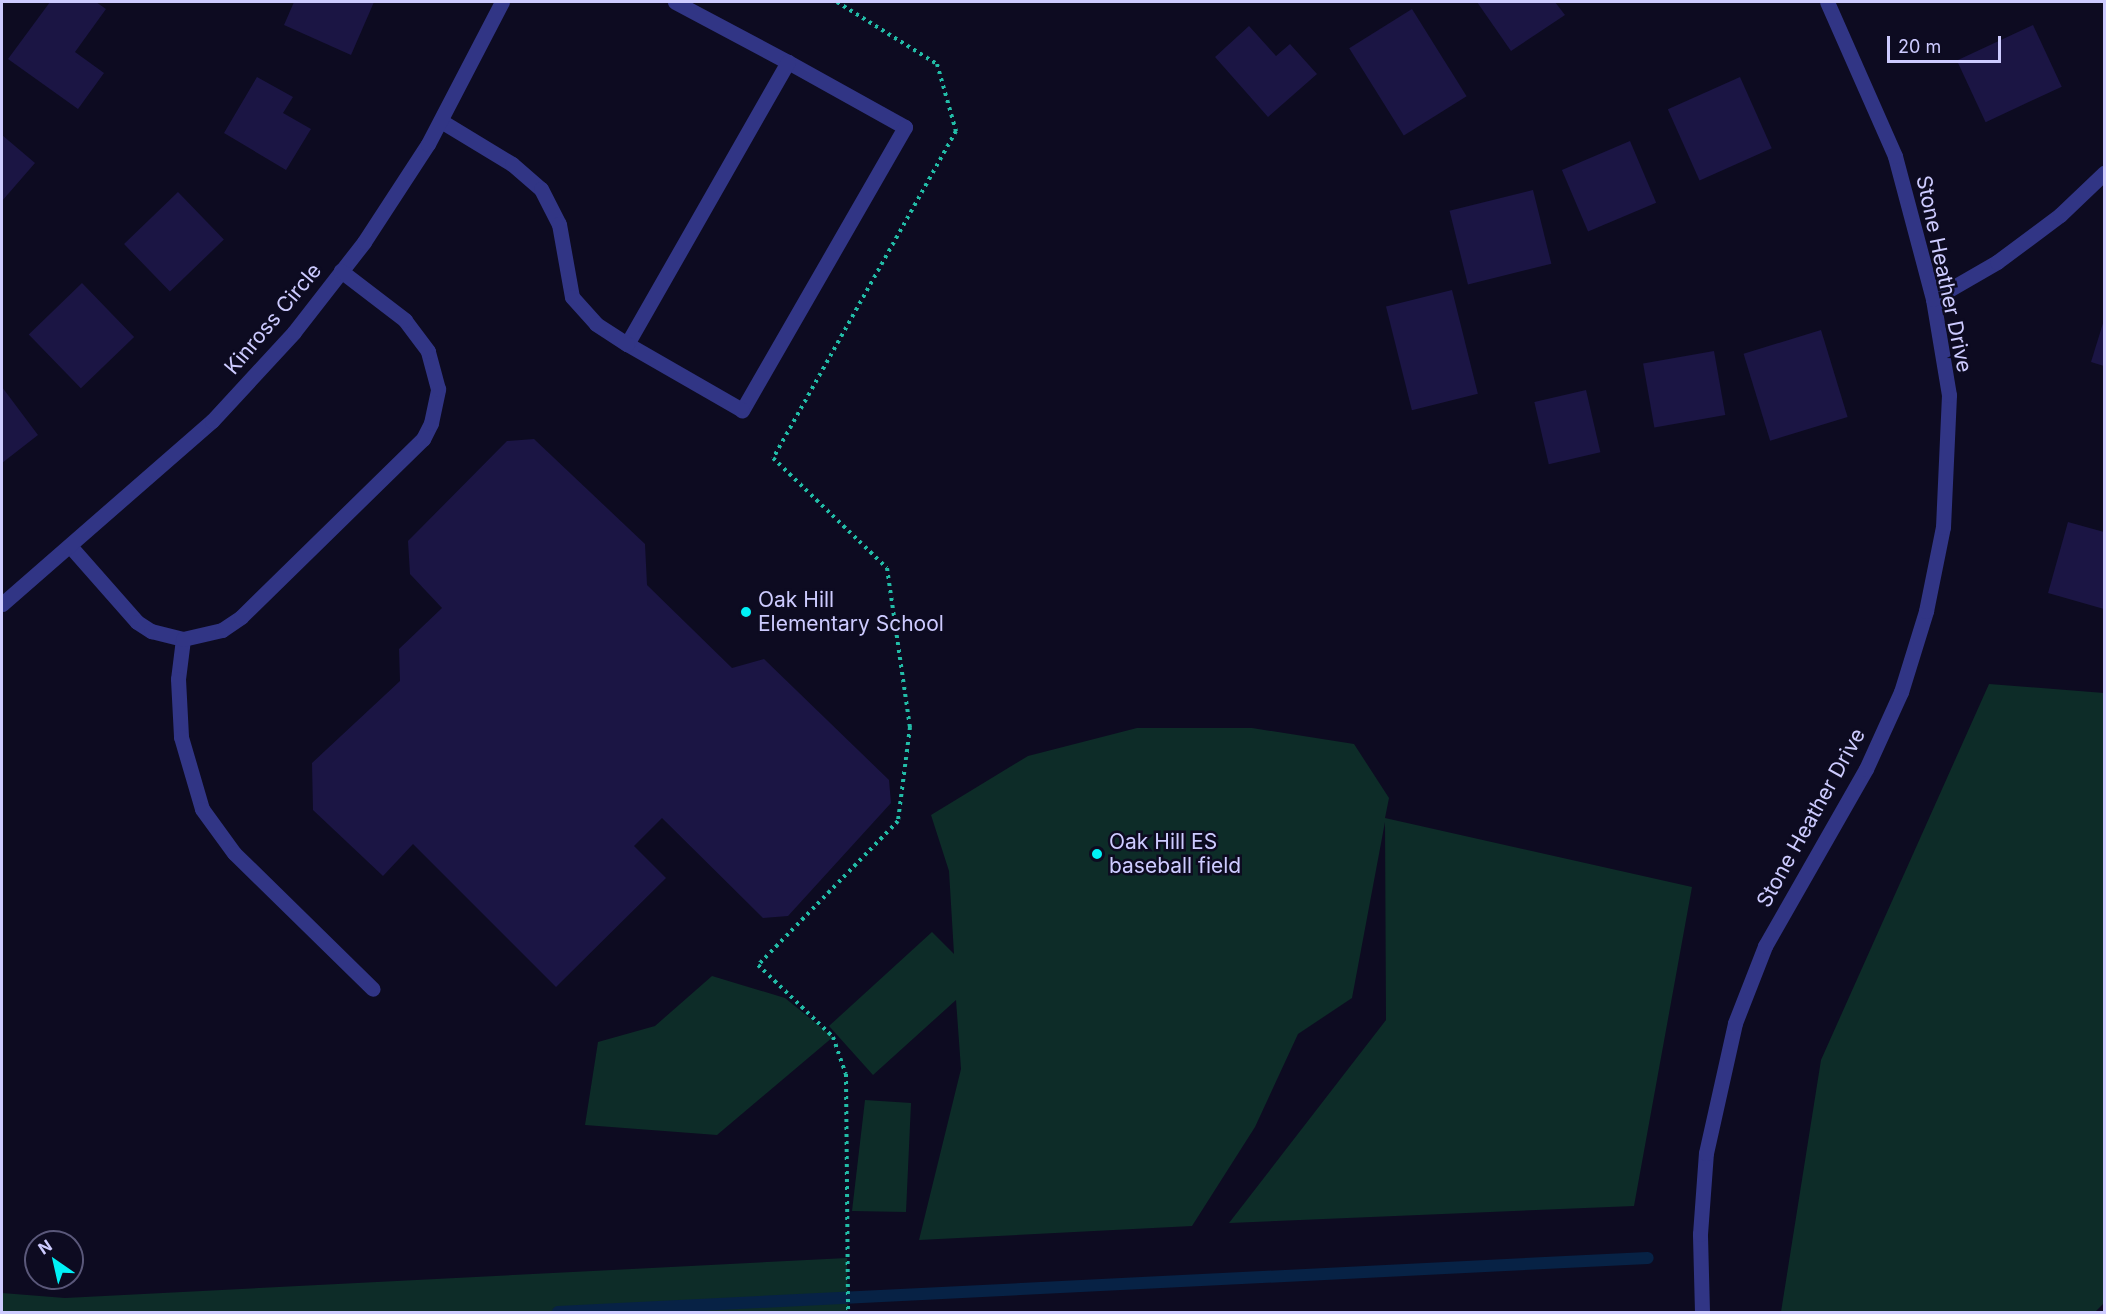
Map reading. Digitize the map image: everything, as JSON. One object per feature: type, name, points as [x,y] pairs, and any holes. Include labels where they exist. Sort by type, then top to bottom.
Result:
[{"type":"street","name":"Kinross Circle","points":[[2,604],[212,421],[294,332],[341,271],[441,121],[502,2]]},
{"type":"street","points":[[441,121],[513,164],[541,189],[559,224],[572,297],[596,324],[742,410],[905,127],[675,2]]},
{"type":"street","name":"Stone Heather Drive","points":[[1702,1312],[1700,1234],[1706,1153],[1735,1023],[1788,902],[1866,769],[1901,692],[1926,611],[1943,527],[1948,453],[1948,395],[1933,299],[1895,156],[1827,2]]},
{"type":"street","points":[[627,344],[788,62]]},
{"type":"street","points":[[1933,299],[1997,261],[2060,215],[2104,173]]},
{"type":"street","points":[[70,546],[137,622],[151,631],[183,639],[222,630],[241,617],[423,439],[431,423],[438,389],[428,351],[405,320],[341,271]]},
{"type":"street","points":[[183,639],[178,679],[181,736],[202,810],[242,861],[373,989]]},
{"type":"path","points":[[837,2],[937,64],[956,131],[773,458],[887,568],[910,727],[898,821],[758,965],[833,1037],[846,1074],[848,1312]]},
{"type":"green space","points":[[1989,684],[2104,693],[2104,1303],[2095,1312],[1781,1312],[1821,1060]]},
{"type":"green space","points":[[1137,728],[1252,728],[1354,744],[1389,798],[1385,818],[1692,887],[1634,1206],[1229,1223],[1386,1020],[1385,822],[1352,998],[1298,1034],[1255,1127],[1192,1226],[919,1240],[961,1069],[956,1000],[873,1075],[829,1026],[932,932],[954,954],[949,871],[931,815],[1028,756]]},
{"type":"green space","points":[[712,976],[785,998],[833,1037],[717,1135],[585,1125],[598,1042],[655,1026]]},
{"type":"green space","points":[[865,1100],[911,1103],[906,1212],[852,1211]]},
{"type":"green space","points":[[847,1258],[848,1312],[2,1312],[2,1293],[65,1298]]},
{"type":"building","points":[[50,2],[96,2],[106,9],[75,52],[104,73],[78,109],[8,59]]},
{"type":"building","points":[[294,2],[374,2],[351,55],[284,25]]},
{"type":"building","points":[[1477,2],[1555,2],[1565,15],[1511,51]]},
{"type":"building","points":[[1412,9],[1467,96],[1404,136],[1349,48]]},
{"type":"building","points":[[2033,25],[2062,87],[1986,122],[1957,60]]},
{"type":"building","points":[[1249,26],[1276,56],[1290,44],[1317,74],[1268,117],[1215,57]]},
{"type":"building","points":[[257,77],[293,97],[283,113],[311,129],[286,170],[224,133]]},
{"type":"building","points":[[1740,77],[1772,148],[1700,180],[1668,109]]},
{"type":"building","points":[[2,135],[35,163],[2,201]]},
{"type":"building","points":[[1630,141],[1656,203],[1588,232],[1562,170]]},
{"type":"building","points":[[1533,190],[1551,264],[1468,285],[1450,211]]},
{"type":"building","points":[[178,192],[224,239],[170,292],[124,244]]},
{"type":"building","points":[[82,283],[134,337],[81,388],[29,334]]},
{"type":"building","points":[[1452,290],[1478,394],[1412,410],[1386,306]]},
{"type":"building","points":[[2104,320],[2104,366],[2091,362]]},
{"type":"building","points":[[1821,330],[1848,417],[1770,441],[1744,354]]},
{"type":"building","points":[[1714,351],[1725,415],[1654,428],[1643,364]]},
{"type":"building","points":[[2,387],[38,435],[2,463]]},
{"type":"building","points":[[1586,390],[1600,452],[1549,464],[1534,402]]},
{"type":"building","points":[[534,439],[645,544],[647,585],[732,668],[764,659],[889,780],[891,803],[788,916],[763,918],[662,818],[634,846],[666,878],[556,987],[413,844],[383,876],[313,810],[312,763],[400,681],[399,649],[442,608],[410,574],[408,541],[507,441]]},
{"type":"building","points":[[2068,522],[2104,532],[2104,609],[2048,593]]},
{"type":"waterway","points":[[558,1312],[1648,1258]]},
{"type":"place","name":"Oak Hill Elementary School","points":[[746,612]]},
{"type":"place","name":"Oak Hill ES baseball field","points":[[1097,854]]}]
